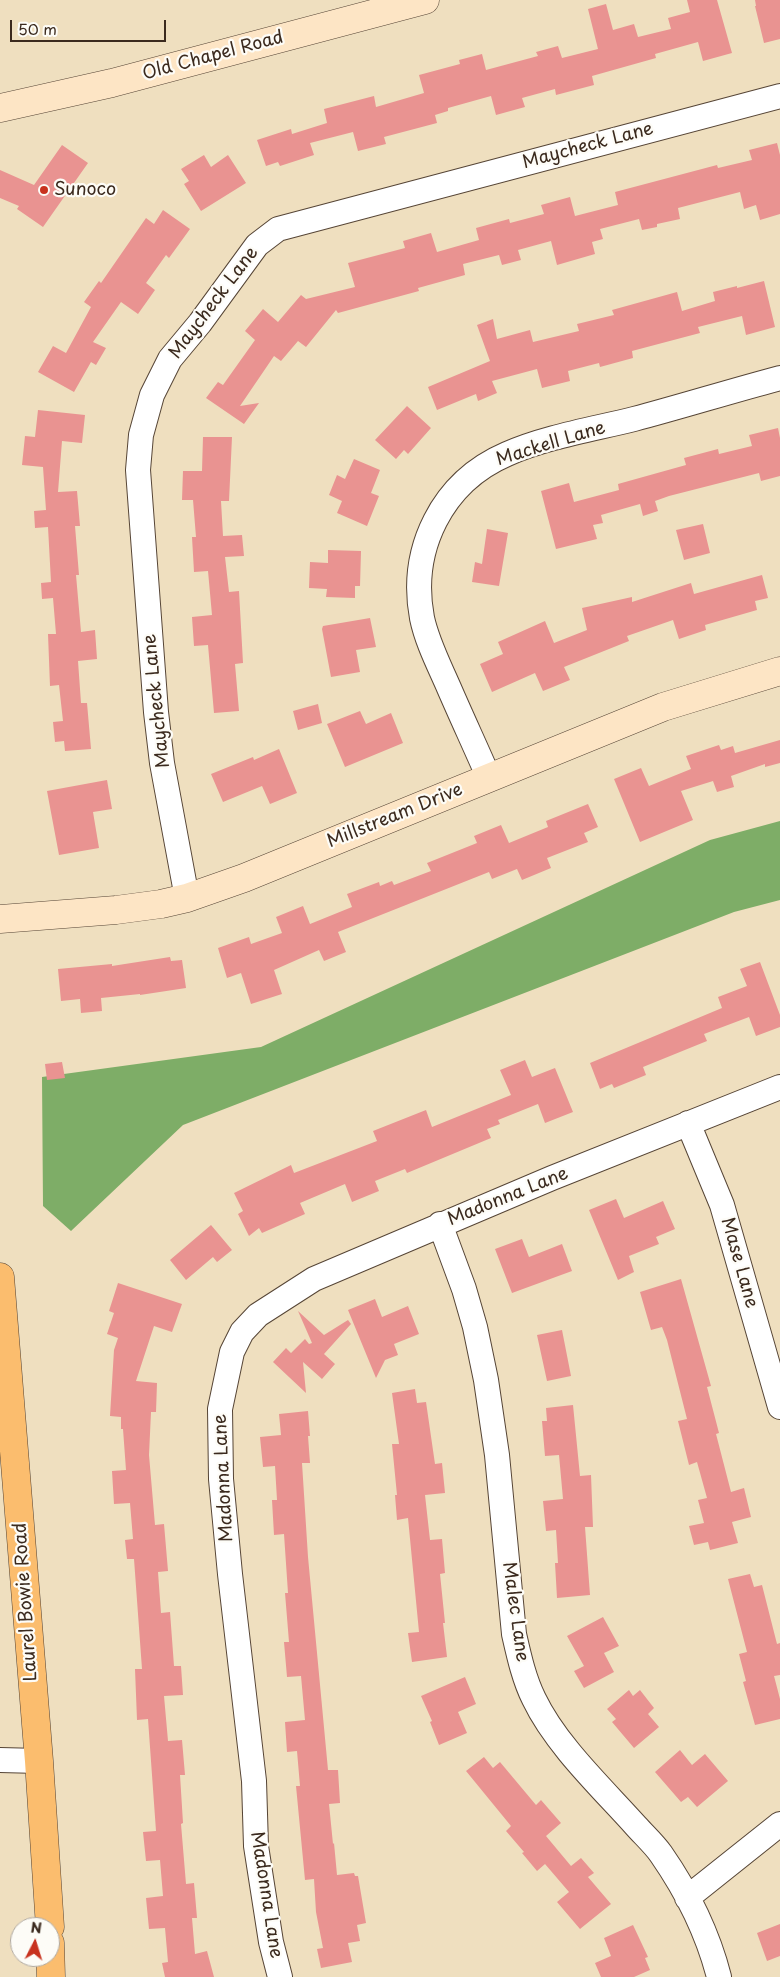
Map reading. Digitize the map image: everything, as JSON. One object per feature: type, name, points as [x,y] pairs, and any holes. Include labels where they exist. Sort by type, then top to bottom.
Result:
[{"type":"main road","name":"Laurel Bowie Road","points":[[0,1278],[39,1761],[49,1917]]},
{"type":"street","name":"Old Chapel Road","points":[[0,108],[112,83],[425,0]]},
{"type":"street","name":"Maycheck Lane","points":[[187,898],[162,763],[138,470],[145,415],[152,395],[170,359],[200,323],[257,245],[268,234],[278,228],[780,96]]},
{"type":"street","name":"Mackell Lane","points":[[489,778],[431,647],[420,602],[420,565],[423,550],[429,532],[448,500],[470,476],[488,463],[508,453],[560,437],[634,419],[780,378]]},
{"type":"street","name":"Millstream Drive","points":[[0,919],[116,910],[187,898],[244,878],[663,707],[780,672]]},
{"type":"street","name":"Madonna Lane","points":[[280,1977],[271,1942],[256,1846],[254,1781],[221,1479],[220,1408],[232,1352],[242,1332],[258,1315],[314,1279],[440,1224],[780,1087]]},
{"type":"street","name":"Mase Lane","points":[[688,1123],[722,1205],[780,1407]]},
{"type":"street","name":"Malec Lane","points":[[440,1224],[464,1289],[475,1327],[486,1380],[497,1455],[514,1634],[533,1698],[546,1722],[567,1748],[660,1854],[687,1898],[707,1940],[719,1977]]},
{"type":"street","points":[[0,1760],[39,1761]]},
{"type":"street","points":[[687,1898],[780,1824]]},
{"type":"green space","points":[[780,821],[780,900],[734,912],[183,1125],[71,1231],[43,1206],[42,1077],[261,1047],[710,840]]},
{"type":"building","points":[[687,0],[717,0],[732,53],[703,61],[698,42],[655,54],[656,58],[592,76],[594,85],[556,95],[555,89],[522,98],[525,107],[496,115],[491,96],[448,108],[448,111],[435,115],[437,123],[384,137],[386,144],[358,151],[353,132],[310,143],[314,155],[280,166],[278,162],[266,166],[257,140],[291,129],[292,134],[327,123],[324,109],[374,96],[376,107],[424,93],[419,75],[460,64],[459,60],[482,54],[486,70],[538,56],[536,52],[558,46],[562,58],[598,49],[588,9],[606,4],[613,30],[634,24],[638,37],[671,29],[668,18],[690,12]]},
{"type":"building","points":[[755,0],[780,0],[780,39],[764,43]]},
{"type":"building","points":[[777,143],[780,155],[780,214],[760,220],[756,205],[744,209],[740,192],[678,208],[680,219],[657,224],[657,227],[642,230],[639,219],[600,229],[603,239],[592,242],[595,254],[557,265],[551,241],[518,250],[521,260],[502,265],[499,255],[463,264],[465,275],[418,288],[419,291],[338,313],[336,310],[306,347],[298,341],[281,361],[274,356],[240,406],[259,403],[244,424],[206,398],[218,382],[223,385],[255,340],[245,331],[263,309],[278,322],[301,295],[306,299],[355,287],[348,263],[405,248],[403,241],[431,233],[437,252],[479,240],[476,228],[509,219],[510,223],[544,214],[541,205],[570,197],[575,216],[618,205],[615,192],[717,165],[718,168],[752,160],[749,150]]},
{"type":"building","points":[[62,145],[88,163],[43,227],[17,209],[19,206],[0,198],[0,170],[34,185]]},
{"type":"building","points":[[204,155],[211,167],[228,155],[246,183],[201,211],[184,184],[189,181],[181,169]]},
{"type":"building","points":[[163,210],[190,229],[169,258],[166,255],[146,283],[155,290],[138,314],[121,302],[93,342],[106,348],[96,365],[91,362],[74,392],[38,372],[53,346],[66,353],[91,307],[84,302],[99,281],[101,283],[146,218],[154,224]]},
{"type":"building","points":[[764,281],[775,327],[746,335],[742,316],[698,327],[700,333],[632,351],[633,358],[600,367],[599,363],[568,371],[570,381],[542,388],[537,369],[492,381],[497,393],[478,401],[476,394],[437,410],[428,387],[490,361],[477,325],[493,319],[497,339],[530,330],[533,342],[579,331],[577,324],[614,315],[612,310],[677,292],[682,311],[715,301],[713,292]]},
{"type":"building","points":[[407,406],[431,428],[408,454],[404,450],[396,459],[375,440]]},
{"type":"building","points":[[38,410],[85,415],[82,443],[62,441],[58,492],[77,491],[80,526],[75,526],[79,575],[76,575],[81,632],[95,630],[97,659],[78,661],[81,703],[87,703],[91,749],[65,751],[64,741],[55,742],[53,722],[63,721],[59,685],[50,686],[48,634],[56,634],[53,598],[42,599],[41,583],[51,582],[48,527],[35,528],[34,511],[46,510],[43,467],[22,465],[25,436],[35,437]]},
{"type":"building","points":[[778,428],[780,438],[780,476],[761,481],[759,473],[669,496],[655,501],[658,511],[643,516],[640,504],[601,515],[603,523],[593,525],[597,539],[556,549],[541,491],[569,483],[574,502],[619,490],[618,484],[686,465],[684,458],[718,449],[719,454],[752,446],[749,435]]},
{"type":"building","points":[[203,437],[232,437],[229,501],[221,501],[223,536],[242,535],[244,556],[225,557],[229,592],[239,591],[243,663],[235,664],[239,711],[214,713],[208,645],[194,646],[192,617],[212,615],[208,571],[194,572],[192,537],[196,537],[193,500],[182,500],[183,471],[202,471]]},
{"type":"building","points":[[354,459],[380,470],[371,493],[379,496],[367,526],[337,513],[342,501],[329,495],[337,475],[345,479]]},
{"type":"building","points":[[703,524],[710,553],[684,560],[676,530]]},
{"type":"building","points":[[487,529],[508,533],[499,586],[472,582],[475,562],[482,564]]},
{"type":"building","points":[[328,550],[361,551],[360,586],[355,586],[355,598],[326,597],[327,589],[309,588],[310,562],[328,563]]},
{"type":"building","points":[[762,575],[768,598],[755,601],[757,610],[705,625],[706,630],[679,639],[673,620],[627,636],[629,641],[564,667],[570,680],[543,691],[535,673],[492,692],[480,664],[503,654],[498,642],[545,621],[554,643],[587,630],[582,608],[632,597],[632,602],[691,583],[694,594]]},
{"type":"building","points":[[370,618],[376,647],[356,650],[360,672],[331,677],[323,626]]},
{"type":"building","points":[[318,704],[322,723],[298,730],[293,711]]},
{"type":"building","points":[[360,711],[366,724],[391,713],[403,743],[345,767],[327,724]]},
{"type":"building","points":[[780,740],[780,763],[765,767],[765,764],[731,776],[734,787],[717,792],[713,781],[681,791],[693,820],[640,842],[614,779],[641,768],[649,786],[691,769],[686,756],[719,745],[721,750],[733,746],[735,753]]},
{"type":"building","points":[[279,749],[297,793],[270,804],[262,786],[223,802],[211,774],[253,757],[254,760]]},
{"type":"building","points":[[107,780],[112,809],[93,812],[99,848],[59,855],[47,791]]},
{"type":"building","points":[[588,804],[598,827],[584,833],[588,842],[547,858],[551,868],[522,880],[517,869],[492,879],[489,872],[338,932],[346,952],[324,961],[319,950],[274,970],[282,994],[251,1004],[241,973],[227,978],[218,948],[249,937],[251,944],[282,933],[276,917],[303,906],[310,924],[352,907],[347,894],[379,882],[380,886],[392,881],[394,885],[431,871],[427,863],[477,843],[474,836],[501,825],[509,843],[548,827],[546,821]]},
{"type":"building","points":[[170,957],[171,961],[182,960],[186,988],[140,995],[101,998],[102,1011],[81,1013],[80,999],[61,1001],[58,969],[112,964],[112,966]]},
{"type":"building","points":[[760,962],[780,1015],[780,1027],[756,1036],[749,1017],[704,1034],[707,1041],[643,1067],[646,1075],[614,1088],[612,1084],[600,1089],[590,1063],[722,1008],[718,997],[747,986],[740,969]]},
{"type":"building","points":[[525,1060],[532,1077],[555,1068],[573,1112],[545,1123],[538,1104],[498,1120],[500,1124],[487,1129],[491,1138],[407,1173],[405,1169],[375,1181],[379,1191],[352,1202],[345,1184],[300,1203],[305,1214],[262,1233],[259,1228],[249,1236],[238,1214],[243,1211],[234,1193],[291,1165],[294,1173],[377,1141],[373,1131],[426,1110],[432,1127],[511,1095],[500,1070]]},
{"type":"building","points":[[62,1062],[65,1078],[47,1080],[45,1064]]},
{"type":"building","points":[[616,1199],[624,1218],[663,1201],[675,1229],[656,1237],[659,1244],[629,1256],[634,1272],[618,1280],[589,1210]]},
{"type":"building","points":[[211,1225],[232,1250],[217,1262],[213,1257],[186,1280],[170,1260]]},
{"type":"building","points":[[522,1239],[529,1257],[562,1244],[572,1271],[512,1293],[495,1249]]},
{"type":"building","points":[[681,1279],[711,1386],[707,1387],[719,1433],[716,1434],[731,1492],[744,1488],[751,1517],[732,1522],[738,1543],[710,1550],[708,1542],[694,1545],[689,1526],[704,1523],[698,1500],[707,1498],[697,1462],[689,1465],[678,1421],[687,1419],[667,1340],[662,1327],[651,1330],[640,1292]]},
{"type":"building","points":[[118,1283],[182,1304],[172,1332],[154,1326],[136,1381],[157,1383],[156,1412],[151,1412],[149,1455],[155,1525],[164,1524],[168,1571],[158,1572],[161,1613],[170,1612],[174,1666],[181,1666],[183,1695],[164,1696],[168,1741],[182,1740],[185,1775],[180,1775],[183,1823],[181,1824],[186,1884],[194,1883],[197,1918],[192,1918],[195,1954],[207,1951],[214,1977],[165,1977],[162,1963],[168,1962],[165,1928],[149,1929],[146,1898],[163,1896],[160,1860],[146,1861],[143,1832],[156,1831],[148,1719],[137,1720],[135,1669],[142,1669],[134,1559],[127,1559],[125,1540],[133,1539],[130,1503],[114,1504],[112,1471],[126,1470],[121,1417],[110,1416],[114,1350],[118,1338],[107,1334],[114,1313],[109,1311]]},
{"type":"building","points":[[375,1299],[382,1317],[408,1306],[419,1334],[394,1344],[398,1355],[385,1360],[376,1378],[348,1310]]},
{"type":"building","points":[[298,1311],[324,1335],[348,1320],[351,1324],[324,1354],[335,1364],[322,1379],[303,1362],[306,1393],[273,1362],[286,1348],[291,1353],[305,1339],[309,1344],[312,1343]]},
{"type":"building","points":[[562,1330],[571,1376],[547,1381],[537,1335]]},
{"type":"building","points":[[415,1389],[417,1403],[426,1402],[435,1464],[442,1463],[445,1493],[425,1495],[430,1540],[442,1539],[445,1573],[440,1574],[447,1657],[412,1662],[408,1633],[419,1632],[408,1518],[397,1520],[395,1495],[397,1495],[392,1444],[399,1444],[392,1393]]},
{"type":"building","points":[[573,1405],[580,1476],[591,1475],[593,1527],[585,1527],[590,1595],[557,1598],[555,1563],[558,1563],[556,1530],[546,1531],[543,1501],[563,1499],[559,1455],[545,1456],[542,1421],[547,1421],[546,1408]]},
{"type":"building","points":[[308,1411],[310,1463],[302,1463],[308,1557],[328,1770],[338,1770],[340,1803],[329,1804],[333,1844],[337,1875],[354,1873],[355,1876],[358,1876],[366,1923],[357,1925],[360,1941],[348,1943],[352,1962],[321,1968],[317,1949],[323,1948],[316,1912],[314,1879],[305,1880],[296,1786],[300,1786],[297,1751],[287,1752],[285,1722],[305,1720],[301,1676],[287,1677],[284,1642],[289,1642],[285,1593],[288,1593],[284,1534],[274,1535],[272,1500],[277,1500],[275,1466],[263,1467],[260,1437],[281,1435],[279,1414]]},
{"type":"building","points":[[750,1574],[754,1587],[762,1585],[777,1644],[780,1643],[780,1675],[774,1676],[780,1699],[780,1719],[755,1725],[743,1682],[746,1681],[739,1654],[747,1652],[728,1579]]},
{"type":"building","points":[[603,1617],[619,1646],[604,1653],[614,1672],[584,1688],[574,1671],[584,1666],[567,1636]]},
{"type":"building","points":[[465,1677],[476,1704],[458,1712],[467,1733],[439,1745],[430,1722],[432,1721],[421,1696]]},
{"type":"building","points":[[629,1690],[633,1696],[640,1690],[654,1708],[648,1714],[659,1727],[634,1748],[612,1722],[616,1719],[607,1709]]},
{"type":"building","points":[[680,1750],[692,1765],[705,1754],[728,1781],[697,1807],[688,1797],[681,1802],[655,1772]]},
{"type":"building","points":[[484,1757],[493,1768],[500,1762],[536,1805],[541,1800],[561,1823],[546,1836],[571,1866],[581,1858],[594,1873],[588,1877],[611,1904],[580,1929],[557,1902],[569,1892],[545,1864],[537,1871],[506,1831],[511,1826],[466,1771]]},
{"type":"building","points":[[780,1924],[780,1956],[767,1961],[757,1933]]},
{"type":"building","points":[[633,1925],[648,1957],[645,1958],[650,1970],[634,1977],[601,1977],[595,1963],[611,1956],[604,1938]]},
{"type":"place","name":"Sunoco","points":[[44,190]]}]
